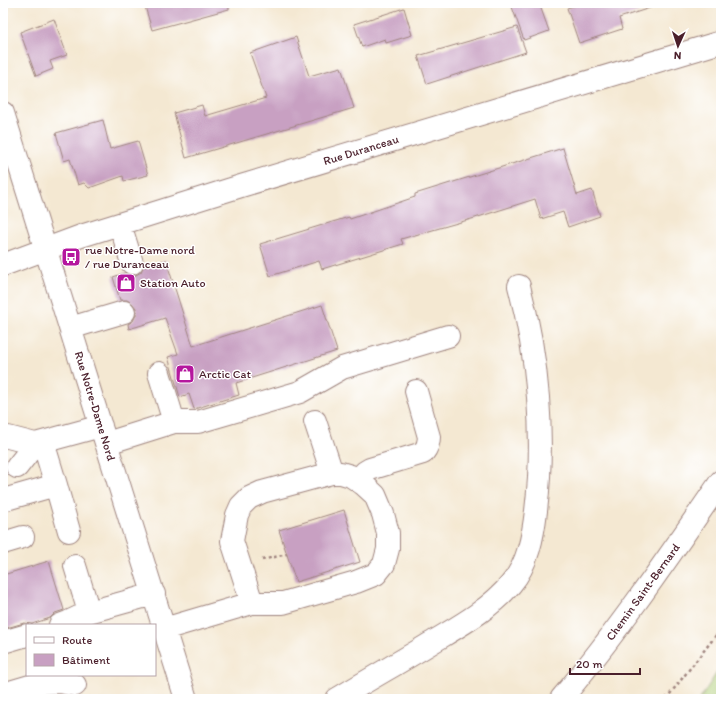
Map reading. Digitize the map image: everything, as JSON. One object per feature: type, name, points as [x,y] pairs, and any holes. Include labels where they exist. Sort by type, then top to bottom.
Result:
[{"type":"street","name":"Rue Duranceau","points":[[3,265],[45,249],[120,224],[241,186],[721,42]]},
{"type":"street","name":"Rue Notre-Dame Nord","points":[[3,113],[154,594],[163,640],[186,699]]},
{"type":"street","points":[[120,224],[132,263]]},
{"type":"street","points":[[337,699],[472,618],[512,584],[521,567],[534,529],[540,460],[538,399],[525,308],[519,286]]},
{"type":"street","points":[[70,328],[124,312]]},
{"type":"street","points":[[8,437],[39,443],[104,435],[174,422],[198,422],[300,392],[342,368],[448,336]]},
{"type":"street","points":[[159,373],[174,422]]},
{"type":"street","points":[[358,481],[365,472],[370,469],[423,453],[427,448],[429,437],[416,391]]},
{"type":"street","points":[[315,421],[332,473]]},
{"type":"street","points":[[17,467],[39,443]]},
{"type":"street","points":[[39,443],[56,485],[69,531]]},
{"type":"street","points":[[163,640],[252,604],[283,603],[322,582],[356,582],[376,574],[384,564],[388,548],[388,532],[383,514],[375,495],[363,484],[350,476],[340,473],[332,473],[262,492],[249,498],[241,506],[237,515],[232,541],[252,604]]},
{"type":"street","name":"Chemin Saint-Bernard","points":[[560,699],[600,651],[655,577],[721,481]]},
{"type":"street","points":[[3,500],[56,485]]},
{"type":"street","points":[[75,566],[89,612]]},
{"type":"street","points":[[62,624],[89,612],[154,594]]},
{"type":"street","points":[[3,642],[26,635]]},
{"type":"street","points":[[3,694],[40,683],[60,682],[76,686]]},
{"type":"path","points":[[280,555],[287,554]]},
{"type":"path","points":[[666,699],[721,629]]},
{"type":"green space","points":[[721,666],[721,699],[700,699]]},
{"type":"building","points":[[144,3],[229,3],[229,9],[152,30]]},
{"type":"building","points":[[523,3],[539,3],[549,31],[524,40],[512,7]]},
{"type":"building","points":[[583,3],[652,3],[653,7],[619,18],[622,29],[579,43],[567,8]]},
{"type":"building","points":[[404,8],[412,35],[386,43],[385,39],[362,47],[354,24]]},
{"type":"building","points":[[54,19],[67,55],[50,61],[53,69],[36,76],[20,32]]},
{"type":"building","points":[[517,27],[526,52],[427,84],[418,56]]},
{"type":"building","points":[[296,37],[309,76],[341,67],[354,108],[186,158],[174,113],[202,105],[205,116],[266,98],[250,53]]},
{"type":"building","points":[[103,120],[110,149],[138,141],[148,175],[124,181],[123,176],[89,188],[84,183],[78,185],[70,159],[64,161],[56,133]]},
{"type":"building","points":[[563,148],[577,195],[592,190],[600,216],[568,227],[563,212],[541,219],[535,199],[401,239],[403,244],[322,269],[319,261],[270,276],[260,244],[349,217],[350,219],[415,197],[415,194]]},
{"type":"building","points":[[166,260],[193,346],[322,305],[337,351],[236,383],[239,395],[194,409],[189,394],[180,397],[168,357],[178,354],[165,318],[129,329],[128,324],[133,321],[136,315],[136,308],[127,300],[120,300],[113,277],[125,273],[136,275],[141,272],[143,267]]},
{"type":"building","points":[[344,510],[360,562],[296,582],[279,530]]},
{"type":"building","points":[[49,561],[64,610],[55,613],[50,618],[32,624],[24,623],[3,629],[3,575]]},
{"type":"place","name":"rue Notre-Dame nord / rue Duranceau","points":[[71,257]]},
{"type":"place","name":"Station Auto","points":[[126,283]]},
{"type":"place","name":"Arctic Cat","points":[[185,374]]}]
